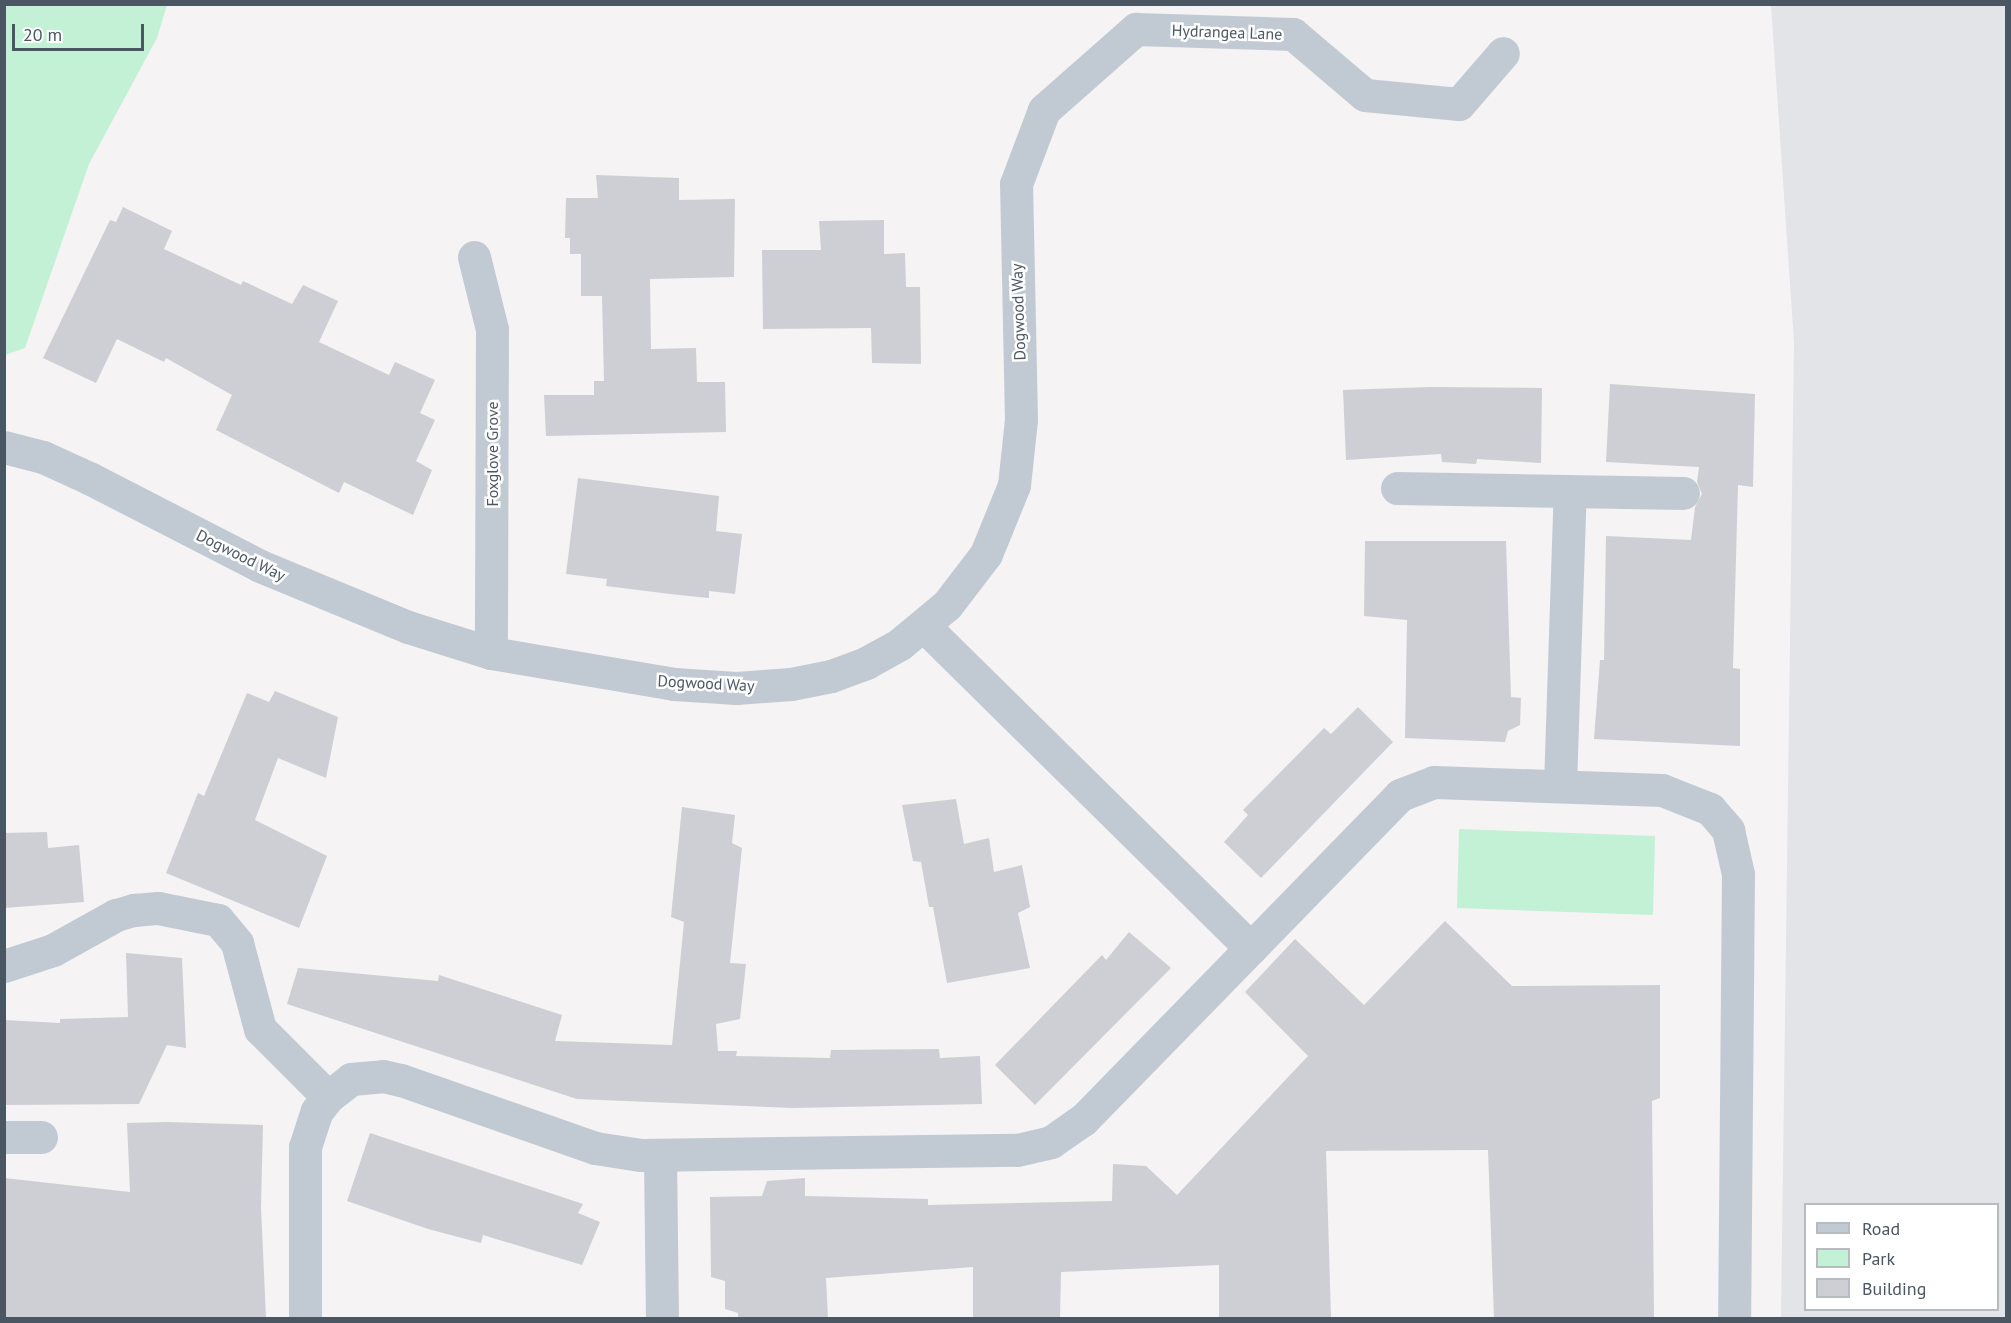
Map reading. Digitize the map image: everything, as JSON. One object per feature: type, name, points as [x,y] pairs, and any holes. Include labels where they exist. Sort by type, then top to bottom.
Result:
[{"type":"street","name":"Hydrangea Lane","points":[[1044,110],[1136,29],[1293,34],[1365,95],[1459,104],[1503,53]]},
{"type":"street","name":"Dogwood Way","points":[[4,447],[43,458],[91,479],[302,584],[408,627],[491,653],[674,684],[736,688],[791,684],[831,676],[866,663],[924,626],[966,583],[986,554],[1014,485],[1021,420],[1016,184],[1044,110]]},
{"type":"street","name":"Foxglove Grove","points":[[474,257],[492,329],[491,653]]},
{"type":"street","points":[[1397,488],[1683,493]]},
{"type":"street","points":[[1560,785],[1570,491]]},
{"type":"street","points":[[924,626],[1251,948]]},
{"type":"street","points":[[305,1318],[305,1147],[309,1129],[328,1097],[351,1079],[383,1076],[595,1148],[660,1156],[1017,1150],[1051,1142],[1083,1120],[1389,805],[1412,788],[1434,782],[1560,785],[1679,794],[1720,818],[1734,847],[1738,874],[1734,1318]]},
{"type":"street","points":[[4,966],[53,950],[116,915],[134,910],[158,908],[218,920],[237,943],[260,1029],[328,1097]]},
{"type":"street","points":[[4,1137],[41,1137]]},
{"type":"street","points":[[660,1156],[662,1318]]},
{"type":"shaded area","points":[[1771,5],[2006,5],[2006,1318],[1781,1318],[1794,342]]},
{"type":"green space","points":[[5,4],[167,5],[157,38],[89,164],[25,348],[5,355]]},
{"type":"green space","points":[[1459,829],[1655,836],[1653,915],[1457,908]]},
{"type":"building","points":[[596,175],[679,178],[679,200],[735,199],[734,277],[650,279],[651,349],[696,348],[697,382],[725,382],[726,432],[546,436],[544,395],[594,395],[594,381],[604,381],[602,296],[581,296],[581,254],[570,254],[570,238],[565,238],[566,198],[598,198]]},
{"type":"building","points":[[123,207],[172,231],[164,249],[241,285],[243,281],[292,304],[303,285],[338,301],[319,342],[389,375],[395,362],[435,380],[420,413],[435,420],[416,461],[432,470],[413,515],[344,482],[339,493],[216,430],[232,395],[166,358],[164,362],[117,339],[96,383],[43,358],[110,220],[116,222]]},
{"type":"building","points":[[884,220],[884,254],[905,253],[906,287],[920,287],[921,364],[872,363],[871,328],[763,329],[762,250],[821,250],[819,221]]},
{"type":"building","points":[[1610,384],[1755,394],[1753,487],[1738,485],[1733,668],[1740,669],[1740,746],[1594,739],[1600,660],[1604,660],[1606,536],[1691,540],[1695,507],[1702,494],[1697,482],[1699,467],[1606,462]]},
{"type":"building","points":[[1430,387],[1542,388],[1541,463],[1477,459],[1476,464],[1442,462],[1441,454],[1346,460],[1343,390]]},
{"type":"building","points":[[578,478],[719,496],[716,531],[742,534],[735,594],[709,591],[709,598],[670,594],[606,586],[607,579],[566,574]]},
{"type":"building","points":[[1365,541],[1506,541],[1511,697],[1521,698],[1520,725],[1508,731],[1505,742],[1405,738],[1407,620],[1364,616]]},
{"type":"building","points":[[275,691],[338,717],[326,778],[278,758],[255,820],[327,856],[299,928],[166,873],[198,793],[204,796],[247,693],[269,702]]},
{"type":"building","points":[[1358,707],[1393,742],[1261,878],[1224,842],[1248,815],[1243,810],[1324,728],[1331,734]]},
{"type":"building","points":[[956,799],[964,844],[989,838],[994,872],[1022,865],[1030,907],[1018,913],[1030,968],[947,983],[933,907],[929,907],[921,862],[913,861],[902,805]]},
{"type":"building","points":[[682,807],[735,815],[732,843],[742,848],[730,963],[746,964],[740,1019],[716,1024],[718,1051],[737,1051],[736,1056],[830,1058],[831,1050],[939,1049],[940,1058],[980,1056],[982,1104],[793,1108],[577,1099],[287,1004],[298,968],[438,981],[439,975],[562,1015],[555,1041],[672,1045],[684,922],[671,917]]},
{"type":"building","points":[[47,832],[48,848],[79,845],[84,902],[4,908],[4,833]]},
{"type":"building","points":[[1445,921],[1512,986],[1660,985],[1660,1098],[1652,1101],[1654,1318],[1494,1318],[1488,1150],[1326,1151],[1331,1318],[1219,1318],[1219,1265],[1061,1272],[1060,1318],[973,1318],[973,1267],[826,1278],[828,1318],[738,1318],[738,1313],[725,1309],[725,1281],[711,1277],[710,1197],[762,1196],[767,1181],[805,1178],[805,1196],[928,1199],[928,1205],[1112,1201],[1113,1164],[1146,1166],[1177,1195],[1308,1056],[1245,992],[1295,939],[1364,1005]]},
{"type":"building","points":[[1129,932],[1171,968],[1035,1105],[995,1065],[1102,955],[1106,960]]},
{"type":"building","points":[[126,953],[182,958],[186,1048],[167,1045],[139,1104],[4,1105],[4,1020],[60,1023],[60,1019],[128,1017]]},
{"type":"building","points":[[127,1123],[263,1125],[261,1207],[266,1318],[4,1318],[4,1178],[130,1192]]},
{"type":"building","points":[[370,1133],[583,1204],[578,1213],[600,1222],[582,1265],[483,1235],[481,1243],[428,1229],[347,1201]]}]
